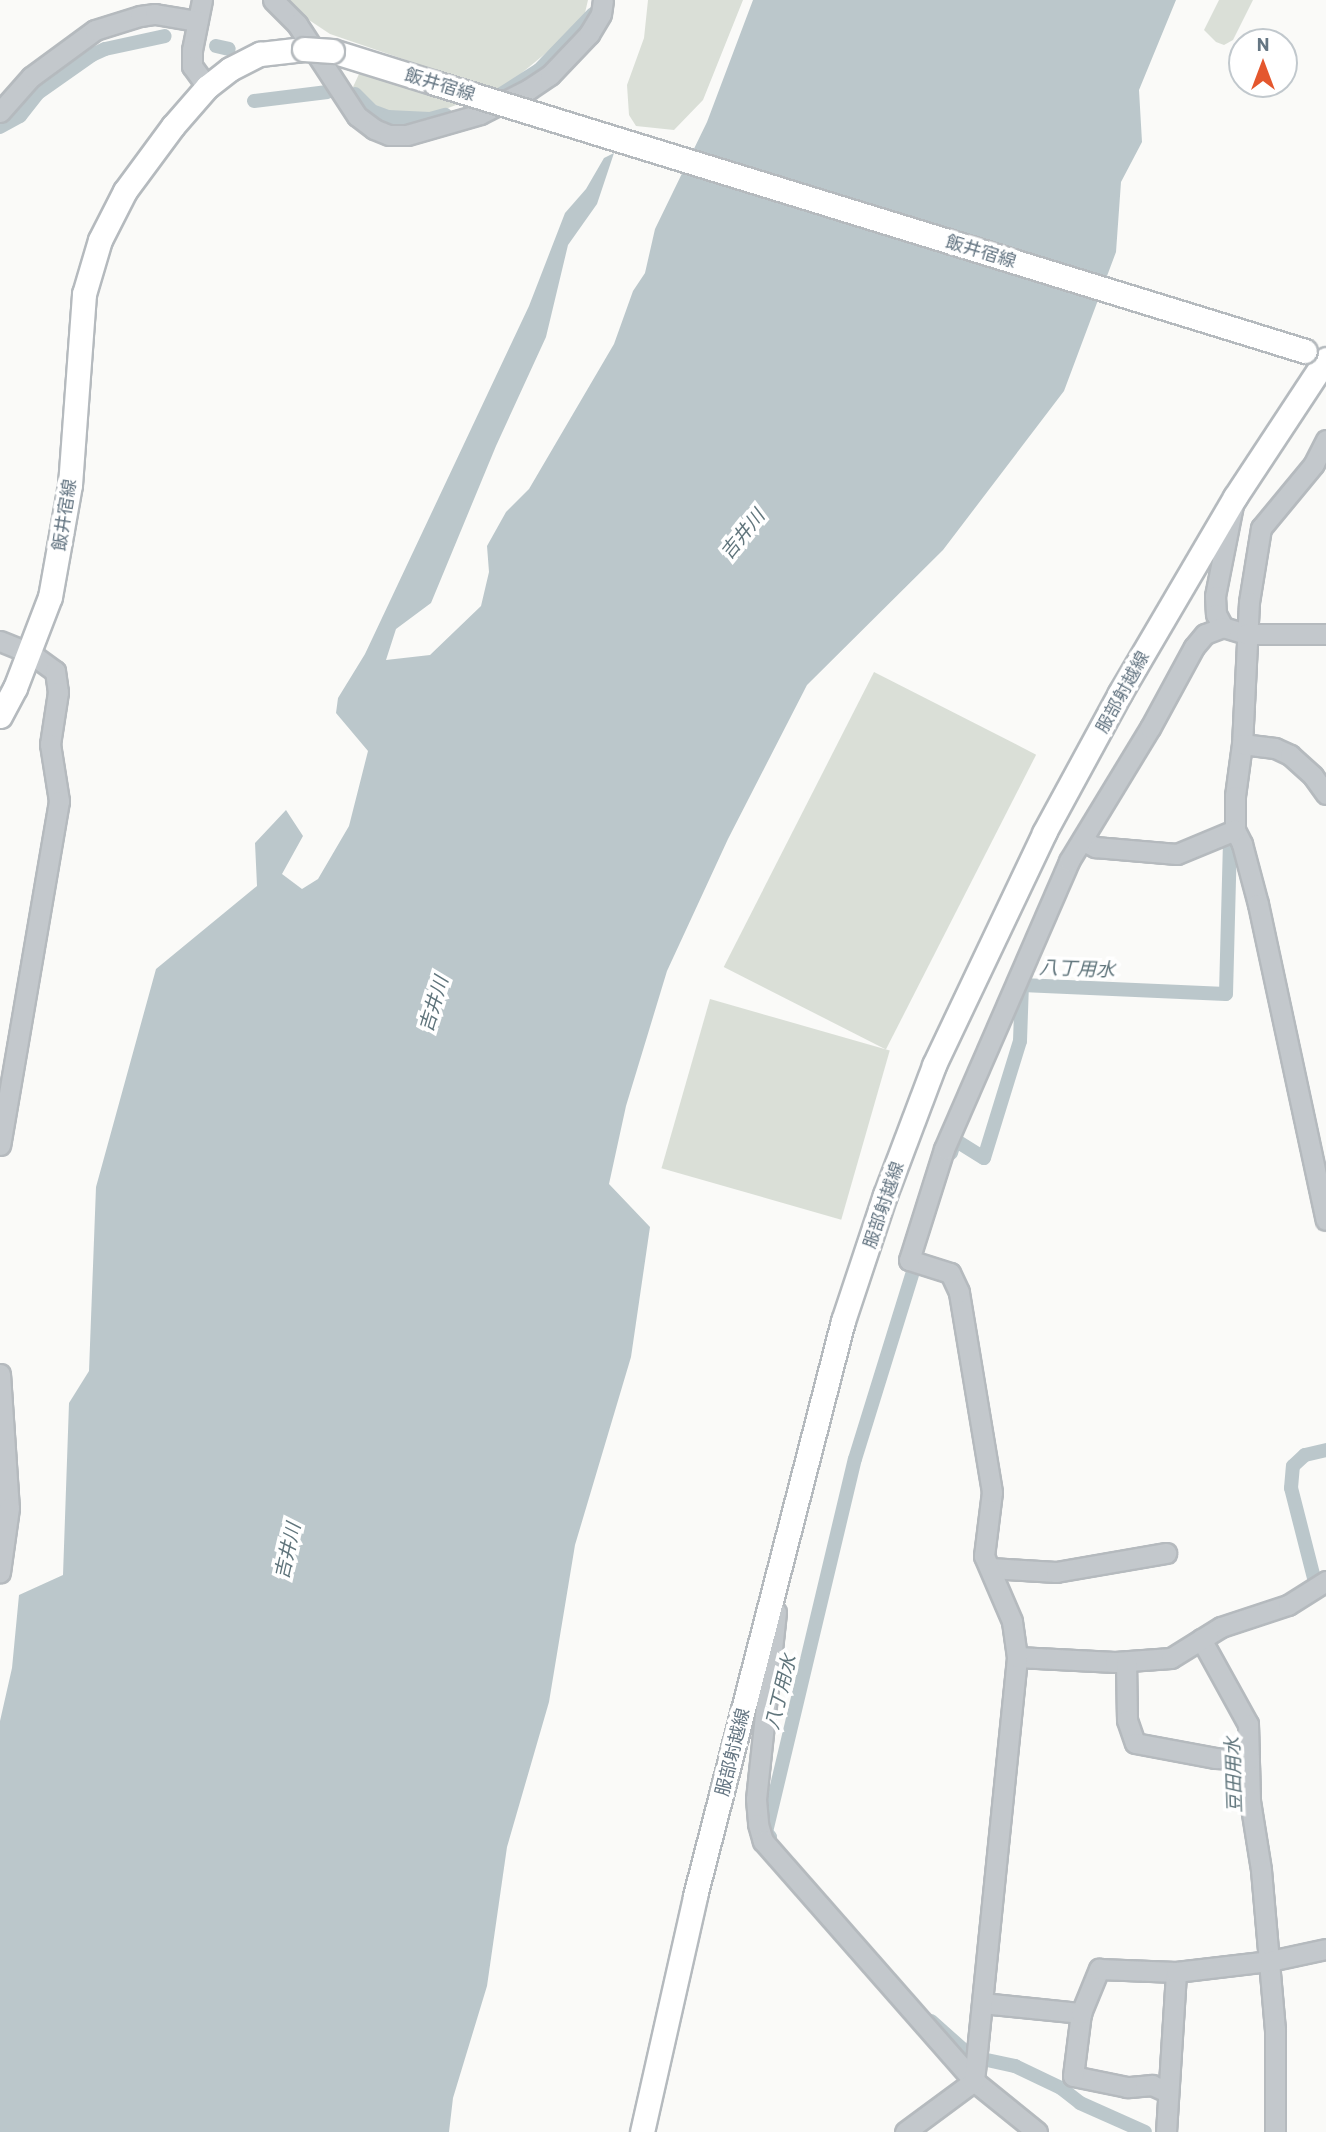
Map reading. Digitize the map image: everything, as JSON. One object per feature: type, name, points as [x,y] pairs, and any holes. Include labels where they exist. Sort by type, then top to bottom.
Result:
[{"type":"main road","name":"飯井宿線","points":[[0,716],[30,653],[50,597],[70,485],[81,320],[93,261],[125,191],[173,126],[207,87],[230,69],[260,54],[304,49],[332,51],[1319,355]]},
{"type":"main road","name":"服部射越線","points":[[642,2132],[695,1896],[844,1321],[885,1195],[933,1065],[1044,833],[1121,693],[1319,355]]},
{"type":"street","points":[[202,0],[192,66],[207,87]]},
{"type":"street","points":[[273,0],[297,24],[357,116],[374,129],[389,135],[407,135],[480,114],[529,89],[550,75],[589,34],[601,14],[603,0]]},
{"type":"street","points":[[4,101],[49,61],[95,30],[155,14],[197,21]]},
{"type":"street","points":[[1326,440],[1314,464],[1261,528],[1246,634],[1242,744],[1235,796],[1235,830],[1242,844],[1258,904],[1326,1220]]},
{"type":"street","points":[[1223,627],[1216,614],[1215,596],[1235,497]]},
{"type":"street","points":[[905,2132],[974,2081],[1017,1657],[1012,1621],[984,1556],[992,1492],[959,1292],[950,1273],[909,1260],[944,1149],[1069,861],[1084,841],[1194,647],[1205,634],[1223,627],[1246,634],[1326,634]]},
{"type":"street","points":[[0,641],[30,653],[55,671],[58,681],[50,744],[59,801],[0,1144]]},
{"type":"street","points":[[1242,744],[1275,748],[1290,755],[1313,776],[1326,794]]},
{"type":"street","points":[[1084,841],[1095,847],[1177,854],[1235,830]]},
{"type":"street","points":[[0,1374],[9,1508],[0,1572]]},
{"type":"street","points":[[990,1568],[1056,1572],[1166,1553]]},
{"type":"street","points":[[1017,1657],[1126,1662],[1171,1658],[1222,1627],[1288,1605],[1326,1581]]},
{"type":"street","points":[[775,1586],[776,1614],[756,1799],[758,1824],[763,1841],[974,2081],[1037,2132]]},
{"type":"street","points":[[1201,1639],[1248,1724],[1250,1801],[1270,1961],[1275,2029],[1278,2120],[1275,2132]]},
{"type":"street","points":[[1126,1662],[1127,1720],[1135,1743],[1215,1758],[1249,1759]]},
{"type":"street","points":[[1167,2092],[1152,2085],[1127,2087],[1073,2076],[1081,2013],[1100,1969],[1176,1972],[1270,1961],[1326,1949]]},
{"type":"street","points":[[1167,2132],[1167,2092],[1173,2052],[1176,1972]]},
{"type":"street","points":[[982,2003],[1081,2013]]},
{"type":"shaded area","points":[[289,0],[588,0],[585,13],[557,44],[506,86],[435,113],[393,114],[370,102],[353,87],[359,74],[433,93],[438,71],[330,34],[309,20]]},
{"type":"shaded area","points":[[648,0],[743,0],[703,100],[674,130],[636,126],[629,115],[627,85],[644,38]]},
{"type":"shaded area","points":[[1219,0],[1253,0],[1239,28],[1228,28],[1228,43],[1224,45],[1216,42],[1204,30]]},
{"type":"shaded area","points":[[874,672],[1036,755],[886,1050],[724,967]]},
{"type":"shaded area","points":[[710,999],[890,1051],[841,1220],[661,1168]]},
{"type":"water","name":"吉井川","points":[[753,0],[1176,0],[1139,90],[1142,142],[1121,182],[1116,252],[1064,391],[943,550],[807,685],[728,839],[667,971],[626,1106],[609,1184],[650,1227],[631,1357],[575,1545],[549,1702],[507,1847],[487,1986],[453,2098],[449,2132],[0,2132],[0,1721],[12,1668],[19,1595],[63,1575],[69,1403],[89,1371],[96,1187],[156,969],[257,886],[255,843],[286,810],[303,836],[282,874],[302,889],[318,879],[349,826],[368,751],[336,713],[338,698],[365,654],[529,306],[565,213],[586,189],[604,158],[614,153],[597,204],[568,245],[546,337],[496,446],[431,603],[396,629],[386,660],[430,655],[481,606],[489,572],[487,546],[506,512],[529,489],[614,344],[633,291],[645,273],[655,229],[707,122]]},
{"type":"waterway","points":[[500,95],[539,70],[593,14]]},
{"type":"waterway","points":[[0,127],[20,116],[38,93],[92,55],[105,49],[165,36]]},
{"type":"waterway","points":[[216,46],[229,49]]},
{"type":"waterway","points":[[254,101],[327,92]]},
{"type":"waterway","points":[[355,94],[372,111],[388,117],[430,119],[445,115]]},
{"type":"waterway","name":"八丁用水","points":[[951,1153],[955,1140],[984,1158],[1020,1041],[1022,985],[1226,994],[1230,844]]},
{"type":"waterway","name":"八丁用水","points":[[770,1837],[766,1832],[855,1459],[913,1272]]},
{"type":"waterway","name":"豆田用水","points":[[1315,1582],[1291,1488],[1293,1466],[1305,1455],[1326,1450]]},
{"type":"waterway","name":"八丁用水","points":[[931,2021],[968,2054]]},
{"type":"waterway","name":"八丁用水","points":[[987,2060],[1015,2066],[1061,2088],[1080,2103],[1145,2132]]}]
